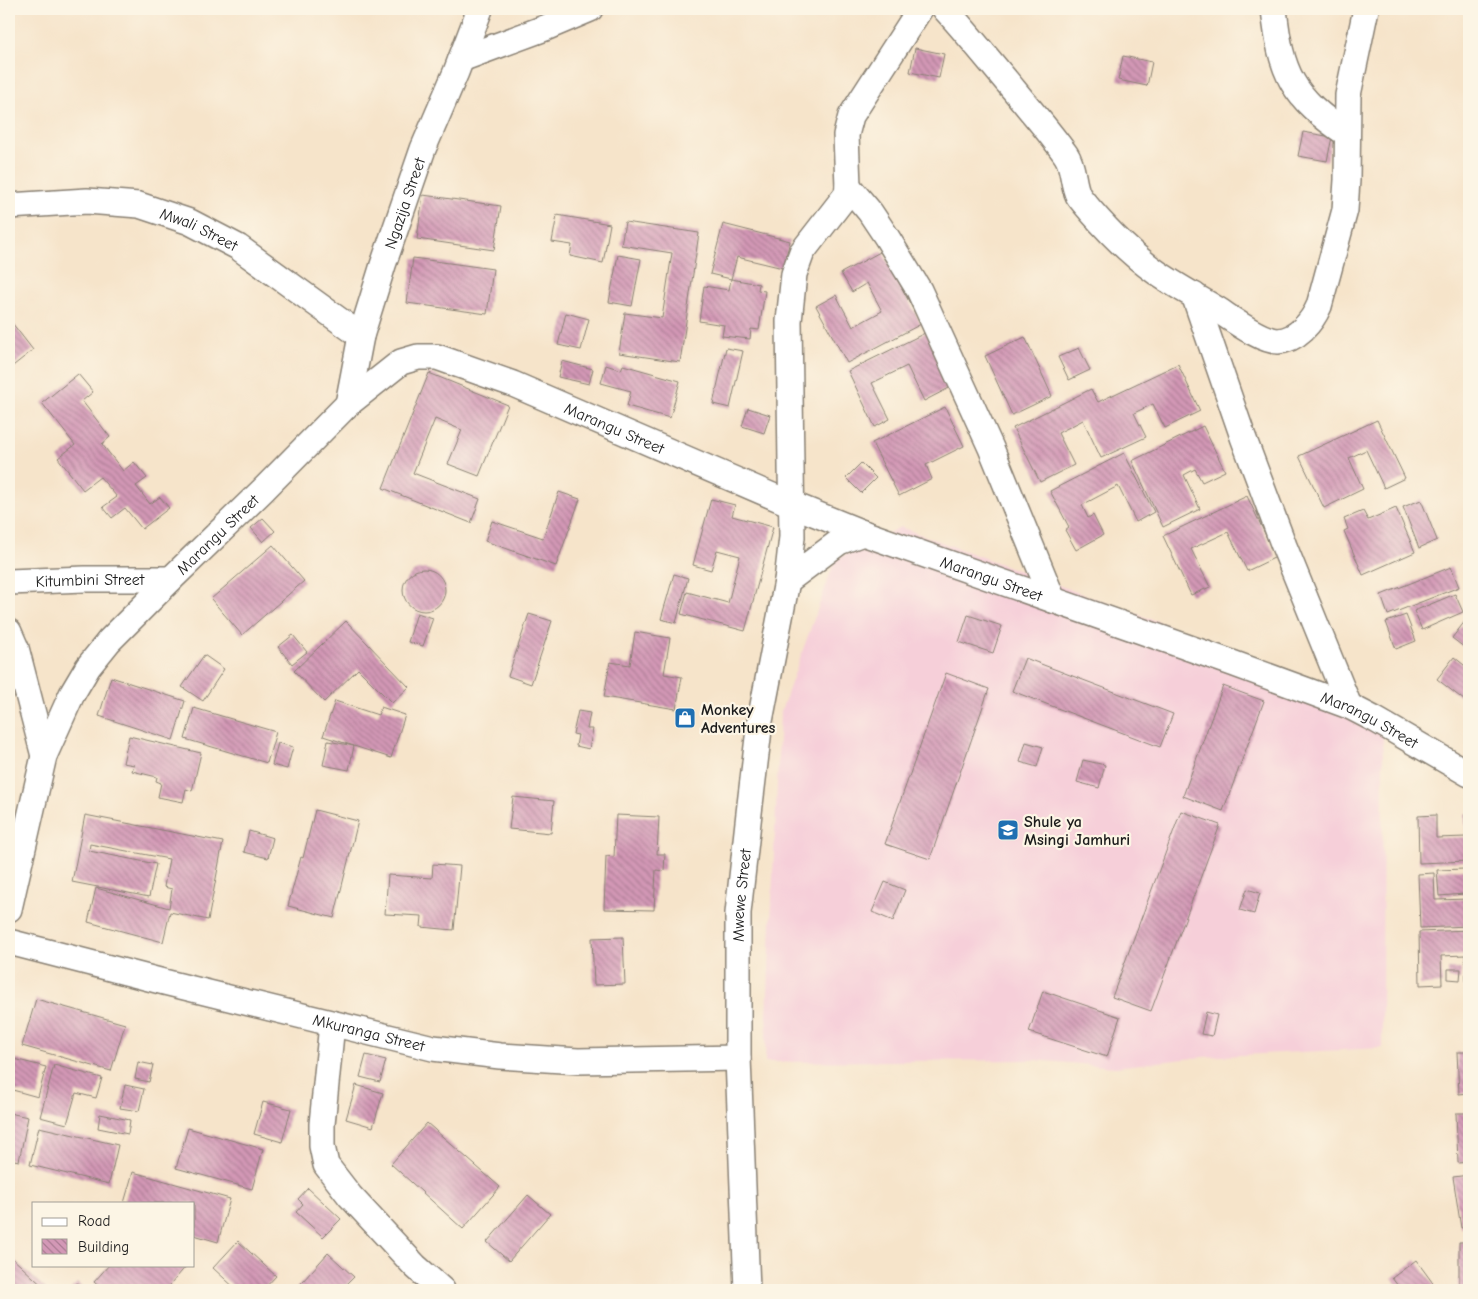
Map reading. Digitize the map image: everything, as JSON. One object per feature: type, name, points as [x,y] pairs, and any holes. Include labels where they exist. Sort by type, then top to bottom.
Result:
[{"type":"street","name":"Ngazija Street","points":[[348,404],[361,336],[423,149],[480,9]]},
{"type":"street","points":[[461,59],[590,9]]},
{"type":"street","points":[[920,9],[851,116],[846,135],[848,186],[870,212],[901,258],[919,290],[991,448],[1053,600]]},
{"type":"street","points":[[945,9],[1057,143],[1070,162],[1078,194],[1092,212],[1132,252],[1155,271],[1242,326],[1264,338],[1276,341],[1291,337],[1299,332],[1308,324],[1319,306],[1345,210],[1347,110],[1350,81],[1366,9]]},
{"type":"street","points":[[1274,9],[1280,52],[1292,83],[1315,111],[1347,134]]},
{"type":"street","name":"Mwewe Street","points":[[747,1290],[738,1058],[738,913],[760,721],[787,581],[792,537],[789,321],[794,274],[802,252],[843,200],[847,194],[848,186]]},
{"type":"street","name":"Mwali Street","points":[[9,206],[87,201],[139,205],[190,222],[238,247],[361,336]]},
{"type":"street","points":[[1194,295],[1246,446],[1284,546],[1349,706]]},
{"type":"street","name":"Marangu Street","points":[[9,909],[44,756],[72,694],[88,667],[109,641],[348,404],[401,362],[418,357],[437,357],[513,384],[791,504],[863,532],[1349,706],[1469,774]]},
{"type":"street","points":[[787,581],[839,542],[863,532]]},
{"type":"street","name":"Kitumbini Street","points":[[9,582],[85,579],[171,579]]},
{"type":"street","points":[[9,632],[16,648],[44,756]]},
{"type":"street","name":"Mkuranga Street","points":[[9,942],[433,1048],[500,1056],[578,1061],[738,1058]]},
{"type":"street","points":[[332,1024],[322,1124],[322,1146],[326,1166],[350,1196],[415,1266],[442,1290]]},
{"type":"shaded area","points":[[900,527],[1161,623],[1273,671],[1383,725],[1382,1048],[1202,1057],[1115,1067],[1035,1060],[765,1062],[780,714],[835,560]]},
{"type":"building","points":[[915,48],[944,54],[939,78],[910,72]]},
{"type":"building","points":[[1123,56],[1152,62],[1147,86],[1118,80]]},
{"type":"building","points":[[1303,132],[1332,137],[1327,161],[1298,156]]},
{"type":"building","points":[[423,195],[501,206],[494,250],[417,239]]},
{"type":"building","points":[[557,215],[610,224],[603,263],[570,256],[572,245],[552,242]]},
{"type":"building","points":[[625,222],[699,233],[680,362],[619,353],[625,313],[662,318],[672,253],[621,245]]},
{"type":"building","points":[[723,224],[790,241],[783,268],[737,257],[731,279],[710,274]]},
{"type":"building","points":[[882,251],[921,324],[847,363],[816,306],[836,295],[853,327],[882,311],[867,283],[852,292],[841,273]]},
{"type":"building","points":[[618,255],[641,259],[632,306],[609,302]]},
{"type":"building","points":[[413,258],[493,269],[487,314],[407,303]]},
{"type":"building","points":[[731,279],[759,284],[758,290],[765,291],[759,330],[751,329],[750,339],[722,336],[724,325],[699,321],[704,286],[729,290]]},
{"type":"building","points":[[566,313],[589,319],[581,350],[558,345]]},
{"type":"building","points":[[9,319],[33,350],[9,369]]},
{"type":"building","points":[[927,332],[953,386],[924,401],[907,366],[872,383],[890,419],[875,427],[848,371]]},
{"type":"building","points":[[1025,337],[1052,396],[1012,415],[985,356]]},
{"type":"building","points":[[726,348],[743,351],[730,408],[713,404]]},
{"type":"building","points":[[1079,348],[1090,370],[1069,380],[1058,357]]},
{"type":"building","points":[[562,361],[593,369],[589,384],[558,377]]},
{"type":"building","points":[[1178,364],[1200,411],[1165,428],[1153,404],[1134,413],[1146,437],[1101,458],[1083,420],[1058,433],[1074,465],[1040,482],[1013,428],[1091,389],[1098,402]]},
{"type":"building","points":[[606,365],[621,370],[623,365],[680,381],[670,418],[627,406],[631,391],[601,383]]},
{"type":"building","points":[[429,373],[508,405],[479,476],[448,464],[462,430],[435,419],[413,473],[480,499],[471,523],[383,488]]},
{"type":"building","points":[[78,374],[93,392],[82,401],[110,437],[102,444],[123,471],[134,462],[147,478],[136,486],[150,504],[160,497],[169,508],[142,529],[125,508],[112,518],[103,507],[117,497],[100,477],[83,490],[58,458],[75,445],[42,403]]},
{"type":"building","points":[[945,407],[964,446],[926,465],[932,479],[899,496],[872,443]]},
{"type":"building","points":[[748,408],[770,415],[764,433],[742,426]]},
{"type":"building","points":[[1377,420],[1405,478],[1384,488],[1366,450],[1349,458],[1363,489],[1324,508],[1299,456]]},
{"type":"building","points":[[1203,426],[1225,471],[1202,482],[1195,469],[1184,475],[1200,509],[1163,527],[1132,461]]},
{"type":"building","points":[[1124,453],[1154,512],[1136,522],[1118,486],[1082,505],[1088,518],[1093,515],[1103,535],[1076,550],[1065,530],[1069,527],[1050,491]]},
{"type":"building","points":[[861,463],[876,478],[861,493],[846,478]]},
{"type":"building","points":[[559,492],[580,499],[556,566],[485,541],[492,521],[543,538]]},
{"type":"building","points":[[1247,496],[1276,557],[1247,571],[1228,532],[1191,549],[1210,587],[1191,595],[1163,536]]},
{"type":"building","points":[[711,499],[735,505],[732,516],[773,527],[745,631],[681,614],[687,592],[728,603],[740,556],[717,550],[711,570],[693,565]]},
{"type":"building","points":[[1421,500],[1437,540],[1419,548],[1403,507]]},
{"type":"building","points":[[1396,508],[1415,552],[1363,575],[1344,531],[1348,529],[1344,519],[1363,511],[1368,520]]},
{"type":"building","points":[[263,518],[275,531],[263,542],[251,528]]},
{"type":"building","points":[[273,545],[304,581],[242,635],[211,599]]},
{"type":"building","points":[[1451,567],[1459,587],[1388,615],[1381,595]]},
{"type":"building","points":[[424,569],[439,575],[445,590],[439,605],[424,611],[409,605],[403,590],[409,575]]},
{"type":"building","points":[[674,574],[688,578],[676,623],[661,619]]},
{"type":"building","points":[[1455,594],[1463,612],[1422,630],[1414,611]]},
{"type":"building","points":[[417,613],[433,618],[423,646],[408,642]]},
{"type":"building","points":[[529,614],[552,621],[531,684],[508,676]]},
{"type":"building","points":[[968,615],[1002,626],[993,653],[959,642]]},
{"type":"building","points":[[1406,615],[1416,641],[1396,649],[1386,622]]},
{"type":"building","points":[[1469,616],[1469,651],[1452,638]]},
{"type":"building","points":[[346,621],[409,687],[392,703],[358,669],[324,702],[294,671]]},
{"type":"building","points":[[635,632],[670,638],[664,674],[682,677],[676,709],[604,697],[610,662],[630,665]]},
{"type":"building","points":[[293,635],[307,652],[292,664],[278,647]]},
{"type":"building","points":[[204,655],[224,669],[203,701],[182,687]]},
{"type":"building","points":[[1454,657],[1469,669],[1469,704],[1437,679]]},
{"type":"building","points":[[1025,658],[1173,714],[1160,747],[1012,691]]},
{"type":"building","points":[[946,673],[989,689],[930,859],[885,844]]},
{"type":"building","points":[[111,677],[185,701],[173,740],[99,716]]},
{"type":"building","points":[[1223,686],[1264,701],[1223,811],[1183,796]]},
{"type":"building","points":[[335,701],[378,715],[381,707],[405,715],[391,758],[323,736]]},
{"type":"building","points":[[194,708],[276,732],[267,763],[185,739]]},
{"type":"building","points":[[578,711],[590,713],[587,729],[593,729],[589,749],[576,746],[578,735],[573,734]]},
{"type":"building","points":[[129,736],[201,753],[192,791],[186,789],[183,802],[158,797],[161,783],[156,781],[157,777],[132,771],[134,765],[123,763]]},
{"type":"building","points":[[328,741],[354,746],[349,770],[323,765]]},
{"type":"building","points":[[1026,742],[1043,747],[1037,767],[1020,762]]},
{"type":"building","points":[[278,743],[293,747],[287,769],[272,765]]},
{"type":"building","points":[[1083,760],[1105,765],[1099,788],[1077,782]]},
{"type":"building","points":[[513,797],[554,801],[551,833],[509,829]]},
{"type":"building","points":[[315,810],[358,821],[334,918],[288,906]]},
{"type":"building","points":[[1181,811],[1220,825],[1151,1011],[1112,997]]},
{"type":"building","points":[[1469,813],[1469,861],[1419,863],[1418,816],[1436,815],[1436,838],[1466,837],[1465,814]]},
{"type":"building","points":[[85,815],[223,842],[208,920],[170,912],[163,942],[88,922],[96,888],[169,908],[172,889],[164,887],[169,859],[90,844],[89,851],[156,864],[149,897],[72,882]]},
{"type":"building","points":[[616,815],[659,817],[657,854],[665,854],[664,871],[656,870],[654,910],[604,909],[606,856],[614,857]]},
{"type":"building","points":[[249,831],[273,838],[268,858],[244,852]]},
{"type":"building","points":[[433,864],[460,866],[454,930],[421,927],[422,916],[385,914],[388,875],[432,878]]},
{"type":"building","points":[[1464,869],[1465,894],[1439,896],[1437,870]]},
{"type":"building","points":[[1434,873],[1435,900],[1469,899],[1469,926],[1420,928],[1418,874]]},
{"type":"building","points":[[885,882],[905,890],[893,921],[872,912]]},
{"type":"building","points":[[1247,889],[1260,893],[1254,914],[1240,910]]},
{"type":"building","points":[[1469,930],[1469,981],[1466,981],[1465,955],[1441,956],[1442,984],[1420,985],[1419,932]]},
{"type":"building","points":[[623,937],[625,984],[594,985],[592,938]]},
{"type":"building","points":[[1448,969],[1461,969],[1460,980],[1448,979]]},
{"type":"building","points":[[1043,991],[1120,1017],[1107,1057],[1029,1032]]},
{"type":"building","points":[[36,999],[125,1024],[111,1071],[22,1046]]},
{"type":"building","points":[[1206,1012],[1217,1015],[1212,1036],[1201,1034]]},
{"type":"building","points":[[1457,1052],[1469,1052],[1469,1093],[1459,1094]]},
{"type":"building","points":[[366,1055],[386,1060],[380,1082],[360,1077]]},
{"type":"building","points":[[10,1058],[46,1067],[38,1097],[9,1089]]},
{"type":"building","points":[[138,1062],[153,1065],[149,1082],[135,1079]]},
{"type":"building","points":[[54,1065],[102,1078],[96,1098],[76,1093],[67,1124],[40,1117]]},
{"type":"building","points":[[125,1085],[144,1089],[139,1111],[120,1108]]},
{"type":"building","points":[[356,1085],[383,1093],[373,1127],[346,1119]]},
{"type":"building","points":[[263,1102],[291,1109],[282,1142],[254,1134]]},
{"type":"building","points":[[9,1113],[28,1117],[19,1161],[9,1159]]},
{"type":"building","points":[[1456,1113],[1469,1113],[1469,1162],[1458,1163]]},
{"type":"building","points":[[100,1114],[130,1120],[128,1134],[98,1128]]},
{"type":"building","points":[[427,1123],[500,1187],[463,1229],[391,1164]]},
{"type":"building","points":[[39,1127],[118,1145],[109,1184],[30,1165]]},
{"type":"building","points":[[188,1128],[263,1149],[252,1189],[176,1168]]},
{"type":"building","points":[[133,1172],[230,1199],[218,1242],[195,1235],[195,1202],[124,1202]]},
{"type":"building","points":[[1469,1175],[1469,1226],[1461,1228],[1453,1177]]},
{"type":"building","points":[[308,1188],[341,1219],[323,1237],[296,1212],[303,1204],[298,1199]]},
{"type":"building","points":[[528,1195],[550,1214],[509,1261],[487,1242]]},
{"type":"building","points":[[238,1241],[276,1276],[263,1290],[237,1290],[213,1268]]},
{"type":"building","points":[[1459,1242],[1469,1242],[1469,1290],[1459,1290]]},
{"type":"building","points":[[328,1253],[354,1277],[341,1290],[295,1290]]},
{"type":"building","points":[[9,1255],[47,1290],[9,1290]]},
{"type":"building","points":[[1416,1260],[1438,1290],[1401,1290],[1392,1278]]},
{"type":"building","points":[[108,1266],[186,1266],[166,1290],[103,1290],[94,1282]]},
{"type":"building","points":[[77,1283],[85,1290],[70,1290]]},
{"type":"place","name":"Monkey Adventures","points":[[685,718]]},
{"type":"place","name":"Shule ya Msingi Jamhuri","points":[[1008,830]]}]
